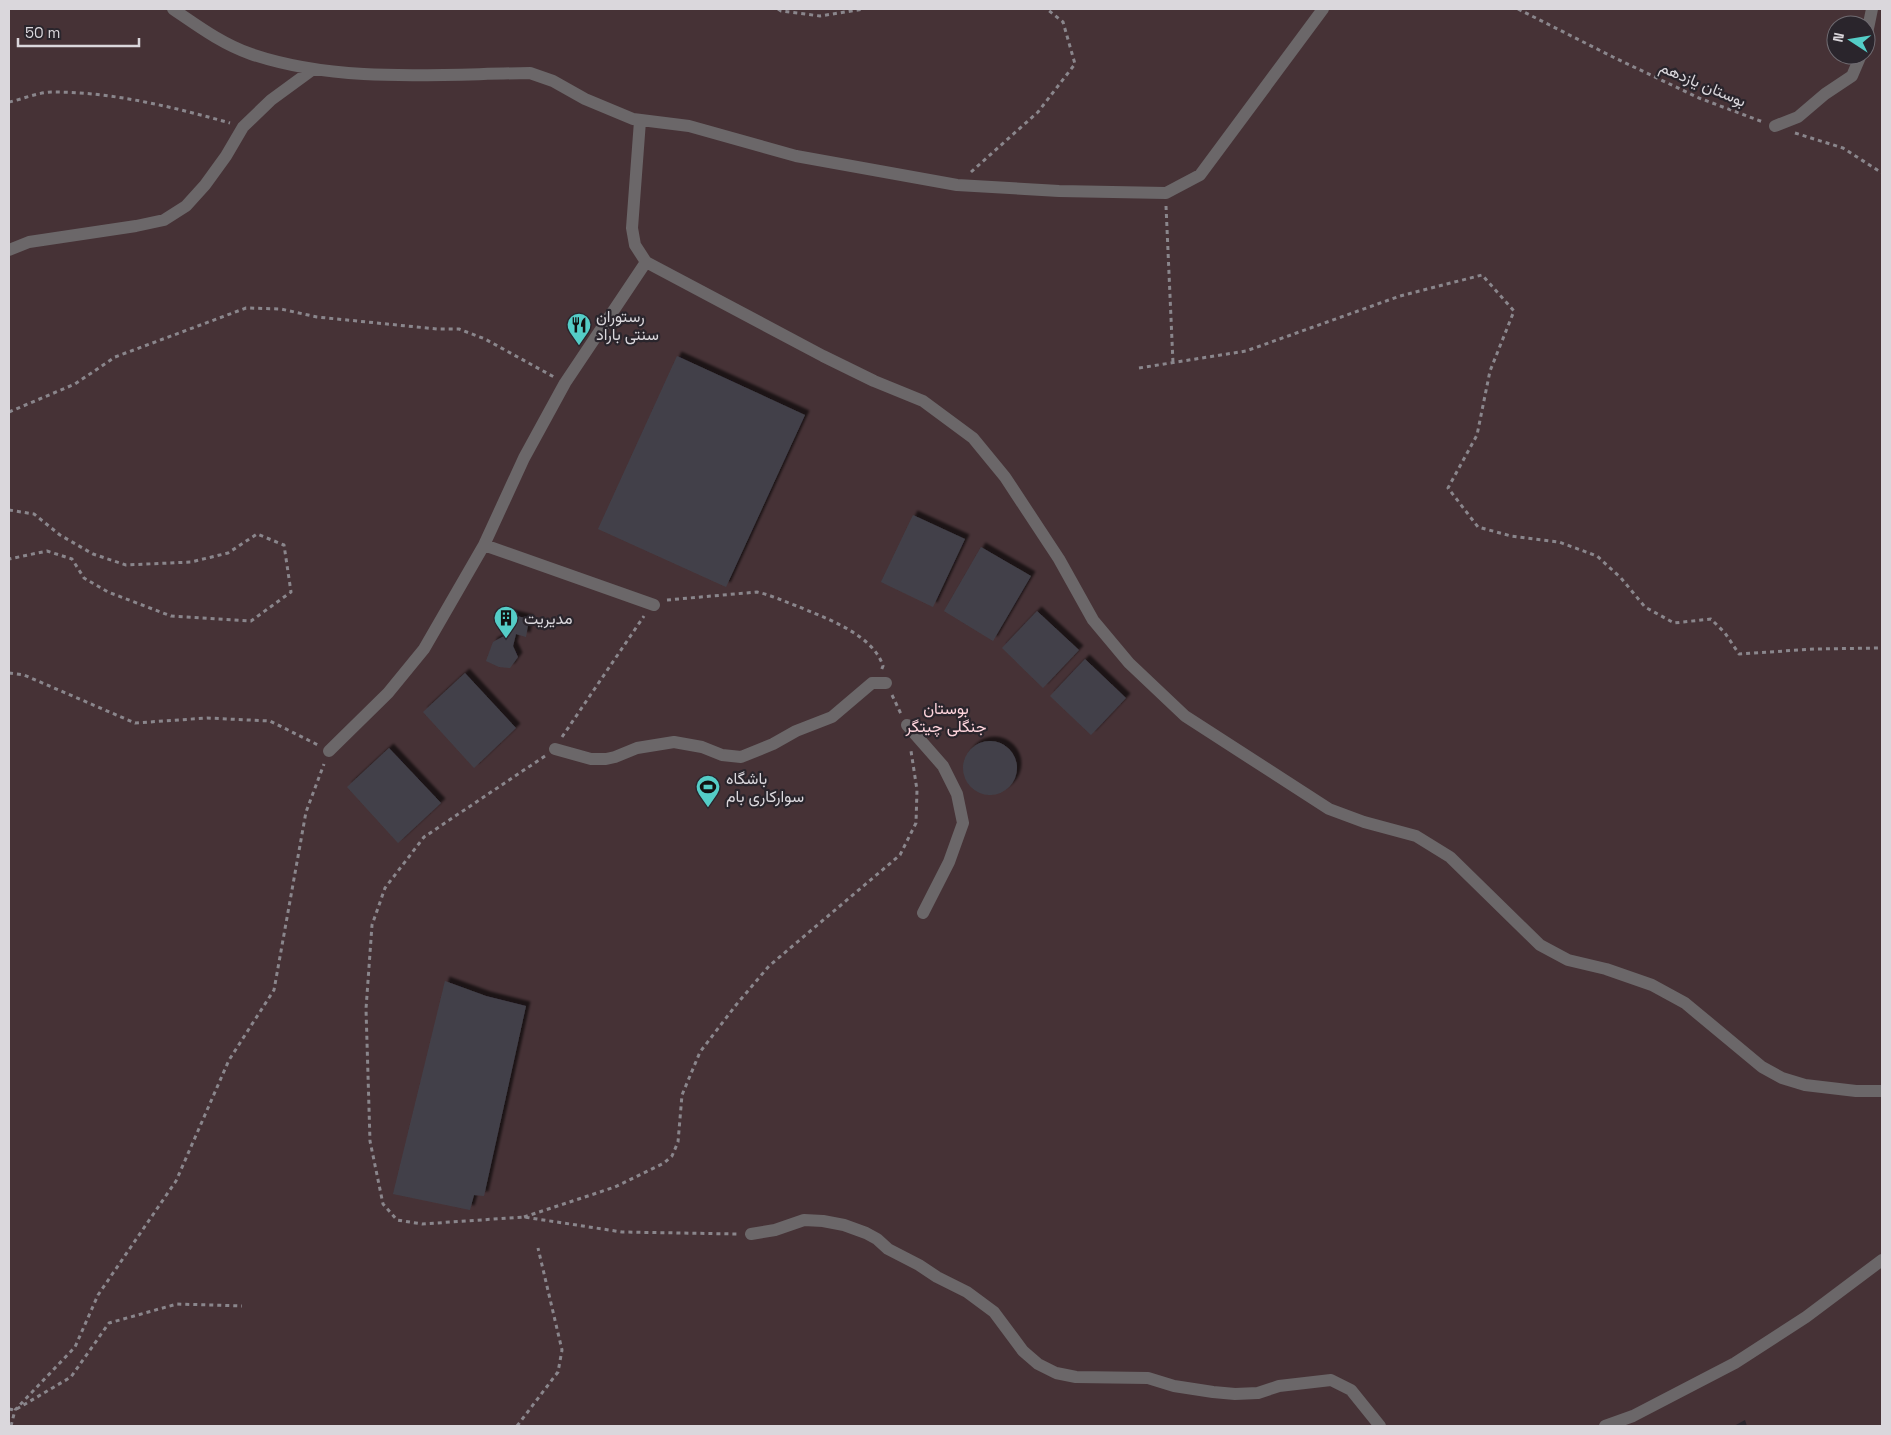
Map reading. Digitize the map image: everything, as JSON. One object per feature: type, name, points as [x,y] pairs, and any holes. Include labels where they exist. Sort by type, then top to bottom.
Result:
[{"type":"street","points":[[173,9],[211,36],[251,54],[312,70],[378,74],[530,73],[640,121],[690,126],[796,156],[957,184],[1059,190],[1166,193],[1200,174],[1324,9]]},
{"type":"street","points":[[1774,126],[1798,117],[1825,94],[1852,76],[1857,65]]},
{"type":"street","points":[[9,250],[29,242],[164,220],[186,206],[205,185],[226,156],[243,127],[270,100],[312,70]]},
{"type":"street","points":[[640,121],[632,228],[635,245],[646,262],[823,356],[874,381],[923,401],[973,438],[1005,478],[1054,551],[1092,620],[1129,663],[1185,716],[1329,809],[1364,822],[1416,836],[1450,857],[1540,945],[1568,960],[1606,969],[1652,985],[1685,1003],[1762,1068],[1782,1078],[1805,1085],[1856,1091],[1882,1091]]},
{"type":"street","points":[[329,751],[388,693],[424,649],[484,545],[524,458],[565,383],[646,262]]},
{"type":"street","points":[[484,545],[654,605]]},
{"type":"street","points":[[555,749],[591,759],[606,759],[637,748],[674,742],[702,747],[722,755],[741,757],[832,718],[872,683],[886,683]]},
{"type":"street","points":[[907,725],[943,766],[958,794],[963,823],[948,862],[923,913]]},
{"type":"street","points":[[751,1234],[775,1230],[804,1220],[844,1224],[866,1232],[888,1249],[974,1297],[994,1312],[1023,1352],[1038,1364],[1056,1373],[1076,1377],[1148,1378],[1174,1386],[1235,1394],[1258,1393],[1278,1386],[1331,1380],[1352,1390],[1380,1426]]},
{"type":"street","points":[[1605,1426],[1632,1416],[1735,1363],[1806,1317],[1882,1260]]},
{"type":"path","points":[[778,9],[820,16],[864,9]]},
{"type":"path","points":[[957,184],[1038,112],[1075,64],[1063,22],[1047,9]]},
{"type":"path","name":"بوستان یازدهم","points":[[1518,9],[1612,57],[1699,98],[1774,126],[1843,148],[1882,173]]},
{"type":"path","points":[[9,102],[52,92],[123,98],[186,111],[243,127]]},
{"type":"path","points":[[1166,193],[1172,363]]},
{"type":"path","points":[[1139,368],[1246,351],[1400,296],[1482,275],[1514,311],[1490,371],[1477,435],[1448,488],[1478,527],[1511,536],[1559,542],[1597,556],[1621,578],[1645,607],[1674,623],[1710,619],[1725,633],[1739,654],[1814,648],[1882,648]]},
{"type":"path","points":[[9,412],[75,384],[114,357],[246,308],[281,309],[317,317],[437,329],[459,329],[485,339],[565,383]]},
{"type":"path","points":[[9,510],[34,514],[60,535],[93,554],[126,565],[191,562],[228,553],[257,534],[284,545],[291,592],[251,621],[170,616],[108,592],[84,578],[72,559],[47,550],[9,559]]},
{"type":"path","points":[[524,1217],[615,1187],[664,1163],[672,1156],[678,1142],[682,1095],[700,1052],[769,966],[900,855],[916,823],[917,790],[907,725],[881,671],[882,663],[870,646],[856,634],[822,616],[769,594],[756,592],[664,600],[654,605],[639,622],[570,722],[555,749],[424,837],[385,888],[372,925],[366,1009],[370,1141],[383,1204],[397,1220],[422,1224],[524,1217],[622,1232],[751,1234]]},
{"type":"path","points":[[9,673],[24,675],[135,723],[207,718],[270,721],[329,751],[306,812],[274,990],[229,1060],[176,1181],[98,1295],[74,1347],[15,1410],[10,1426]]},
{"type":"path","points":[[517,1426],[558,1372],[562,1350],[538,1248]]},
{"type":"path","points":[[9,1409],[15,1410],[70,1377],[109,1323],[177,1304],[242,1306]]},
{"type":"green space","name":"بوستان جنگلی چیتگر","points":[[9,9],[1882,9],[1882,1426],[1747,1426],[1745,1420],[1734,1426],[9,1426]]},
{"type":"building","points":[[677,356],[805,415],[726,587],[598,529]]},
{"type":"building","points":[[913,515],[965,539],[933,607],[881,582]]},
{"type":"building","points":[[981,547],[1031,576],[993,641],[944,611]]},
{"type":"building","points":[[1037,611],[1079,650],[1043,688],[1002,648]]},
{"type":"building","name":"مدیریت","points":[[509,614],[529,619],[526,637],[516,634],[513,646],[518,657],[510,668],[499,667],[486,661],[493,642],[504,636]]},
{"type":"building","points":[[1085,659],[1126,698],[1091,735],[1050,696]]},
{"type":"building","points":[[465,673],[516,728],[474,768],[423,712]]},
{"type":"building","points":[[990,741],[1000,743],[1009,749],[1015,758],[1017,768],[1015,778],[1009,787],[1000,793],[990,795],[980,793],[971,787],[965,778],[963,768],[965,758],[971,749],[980,743]]},
{"type":"building","points":[[389,748],[441,803],[398,843],[347,787]]},
{"type":"building","points":[[445,981],[486,996],[526,1006],[484,1196],[474,1195],[470,1210],[393,1194]]},
{"type":"place","name":"رستوران سنتی باراد","points":[[579,346]]},
{"type":"place","name":"مدیریت","points":[[506,639]]},
{"type":"place","name":"باشگاه سوارکاری بام","points":[[708,808]]}]
